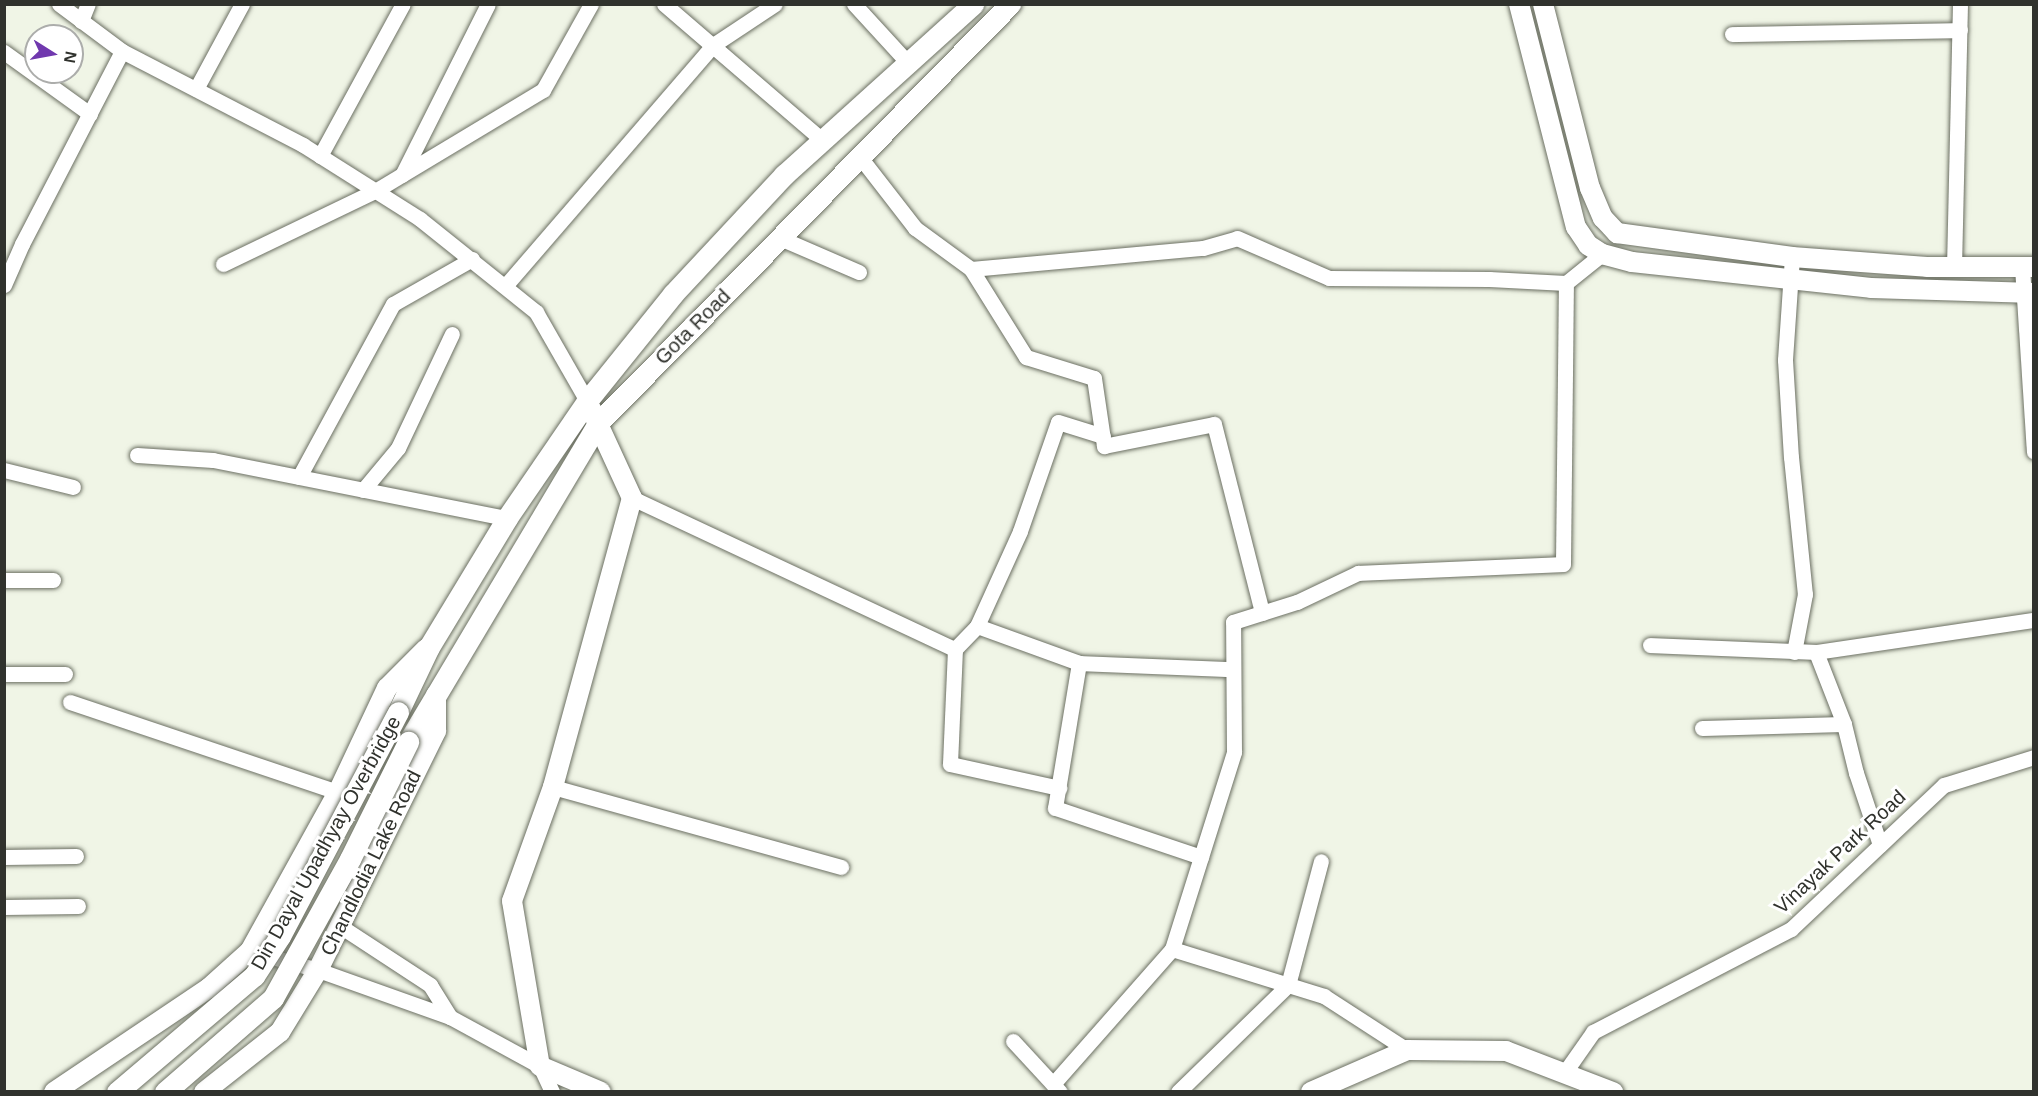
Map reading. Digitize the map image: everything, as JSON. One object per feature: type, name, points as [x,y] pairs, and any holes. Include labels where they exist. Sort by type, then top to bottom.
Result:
[{"type":"main road","name":"Gota Road","points":[[429,647],[507,518],[587,401],[673,294],[784,175],[973,4]]},
{"type":"main road","name":"Gota Road","points":[[436,695],[597,423],[1010,4]]},
{"type":"main road","name":"Din Dayal Upadhyay Overbridge","points":[[117,1092],[254,976],[280,936],[398,712],[429,647]]},
{"type":"main road","name":"Din Dayal Upadhyay Overbridge","points":[[165,1092],[273,998],[350,859],[408,742],[436,695]]},
{"type":"street","points":[[59,4],[122,51],[320,156],[420,219],[506,285],[536,312],[587,401],[632,498],[955,649]]},
{"type":"street","points":[[81,21],[88,4]]},
{"type":"street","points":[[196,89],[242,4]]},
{"type":"street","points":[[320,156],[403,4]]},
{"type":"street","points":[[402,176],[489,4]]},
{"type":"street","points":[[223,264],[375,191],[543,90],[591,4]]},
{"type":"street","points":[[664,4],[822,140]]},
{"type":"street","points":[[506,285],[714,45],[775,4]]},
{"type":"street","points":[[854,4],[908,63]]},
{"type":"street","points":[[1519,4],[1576,227],[1588,244],[1602,254],[1632,262],[1791,280],[1923,292],[2028,293]]},
{"type":"street","points":[[1543,4],[1584,168],[1597,206],[1608,226],[1627,236],[1792,257],[1954,268],[2028,267],[2034,452]]},
{"type":"street","points":[[1954,268],[1960,4]]},
{"type":"street","points":[[1732,34],[1960,30]]},
{"type":"street","points":[[4,285],[22,244],[122,51]]},
{"type":"street","points":[[4,52],[90,114]]},
{"type":"street","points":[[860,156],[915,228],[971,269],[1026,357],[1094,378],[1104,446],[1214,424],[1262,613]]},
{"type":"street","points":[[780,238],[859,272]]},
{"type":"street","points":[[971,269],[1203,248],[1237,238],[1329,278],[1489,279],[1566,283],[1602,254]]},
{"type":"street","points":[[1792,257],[1785,360],[1791,457],[1805,594],[1794,652]]},
{"type":"street","points":[[299,477],[393,304],[472,259]]},
{"type":"street","points":[[1013,1041],[1057,1088],[1172,949],[1234,752],[1231,669],[1233,622],[1297,602],[1358,573],[1563,564],[1566,283]]},
{"type":"street","points":[[363,490],[398,448],[452,334]]},
{"type":"street","points":[[1059,788],[950,764],[955,649],[977,626],[1020,531],[1059,422],[1103,436]]},
{"type":"street","points":[[137,455],[213,460],[507,518]]},
{"type":"street","points":[[4,470],[73,487]]},
{"type":"street","points":[[552,1092],[540,1066],[512,901],[553,787],[632,498]]},
{"type":"street","points":[[4,580],[53,580]]},
{"type":"street","points":[[1650,645],[1816,652],[2034,620]]},
{"type":"street","points":[[977,626],[1079,663],[1231,669]]},
{"type":"street","points":[[54,1092],[209,988],[250,951],[338,792],[387,688],[429,647]]},
{"type":"street","points":[[1816,652],[1844,724],[1856,773],[1880,845]]},
{"type":"street","points":[[1079,663],[1055,808],[1201,857]]},
{"type":"street","points":[[4,674],[65,674]]},
{"type":"street","name":"Chandlodia Lake Road","points":[[436,695],[436,732],[318,970],[450,1017],[540,1066]]},
{"type":"street","points":[[70,702],[338,792]]},
{"type":"street","points":[[1702,728],[1844,724]]},
{"type":"street","name":"Vinayak Park Road","points":[[1565,1072],[1593,1032],[1791,929],[1944,784],[2034,757]]},
{"type":"street","points":[[553,787],[841,867]]},
{"type":"street","points":[[4,857],[76,856]]},
{"type":"street","points":[[1178,1092],[1288,985],[1321,861]]},
{"type":"street","points":[[4,907],[78,906]]},
{"type":"street","points":[[340,926],[430,985],[450,1017]]},
{"type":"street","points":[[1172,949],[1324,996],[1407,1050]]},
{"type":"street","points":[[204,1092],[280,1032],[318,970],[250,951]]},
{"type":"street","points":[[1311,1092],[1407,1050],[1506,1051],[1612,1092]]},
{"type":"street","points":[[540,1066],[601,1092]]}]
